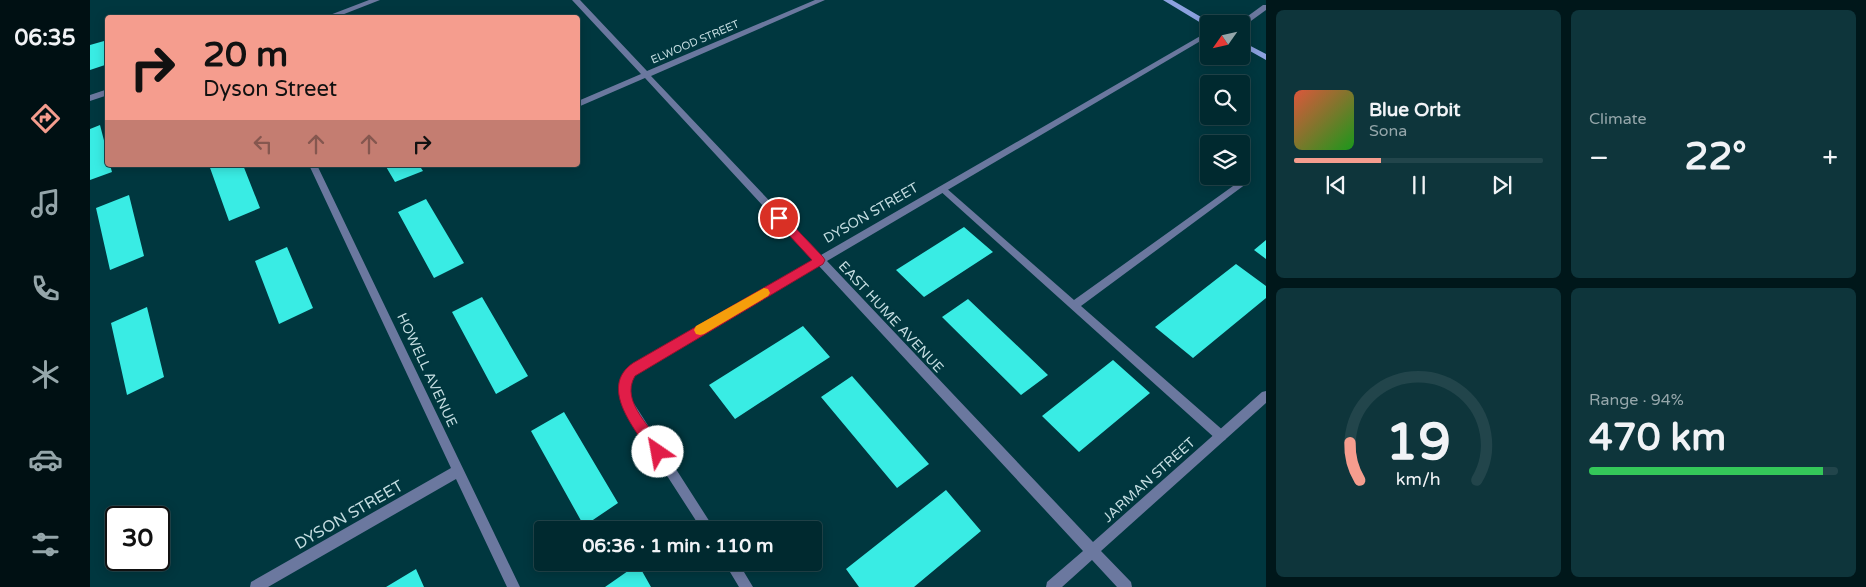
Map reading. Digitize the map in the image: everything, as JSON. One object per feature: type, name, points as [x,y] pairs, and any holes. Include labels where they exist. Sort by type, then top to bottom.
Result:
[{"type":"main road","points":[[1167,0],[1200,19]]},
{"type":"main road","points":[[1250,48],[1266,57]]},
{"type":"street","points":[[334,15],[376,0]]},
{"type":"street","name":"EAST HUME AVENUE","points":[[576,0],[1126,587]]},
{"type":"street","name":"ELWOOD STREET","points":[[580,103],[821,0]]},
{"type":"street","points":[[1250,18],[1266,7]]},
{"type":"street","name":"DYSON STREET","points":[[703,521],[628,405],[624,393],[625,380],[630,372],[1200,38]]},
{"type":"street","points":[[90,98],[105,93]]},
{"type":"street","name":"HOWELL AVENUE","points":[[314,167],[514,587]]},
{"type":"street","points":[[1074,306],[1239,185]]},
{"type":"street","points":[[942,189],[1221,436]]},
{"type":"street","name":"JARMAN STREET","points":[[1052,587],[1266,396]]},
{"type":"street","name":"DYSON STREET","points":[[256,587],[458,471]]},
{"type":"street","points":[[736,571],[746,587]]},
{"type":"building","points":[[104,41],[105,44],[105,65],[90,70],[90,45]]},
{"type":"building","points":[[100,125],[105,144],[105,167],[111,167],[112,172],[90,180],[90,129]]},
{"type":"building","points":[[210,167],[244,167],[260,208],[229,221]]},
{"type":"building","points":[[386,167],[420,167],[423,171],[395,182]]},
{"type":"building","points":[[129,195],[144,256],[110,270],[96,208]]},
{"type":"building","points":[[426,199],[464,263],[434,278],[398,212]]},
{"type":"building","points":[[964,227],[993,252],[924,297],[896,270]]},
{"type":"building","points":[[1266,240],[1266,259],[1254,250]]},
{"type":"building","points":[[287,247],[313,308],[279,324],[255,261]]},
{"type":"building","points":[[1236,264],[1266,286],[1266,298],[1193,358],[1155,327]]},
{"type":"building","points":[[482,297],[528,376],[496,394],[452,312]]},
{"type":"building","points":[[968,299],[1048,375],[1021,395],[942,317]]},
{"type":"building","points":[[147,307],[164,377],[127,395],[111,323]]},
{"type":"building","points":[[803,326],[830,357],[735,419],[709,385]]},
{"type":"building","points":[[1113,360],[1150,393],[1079,452],[1042,416]]},
{"type":"building","points":[[852,376],[929,464],[897,488],[821,397]]},
{"type":"building","points":[[564,412],[618,503],[591,521],[581,521],[531,431]]},
{"type":"building","points":[[946,490],[981,531],[914,587],[859,587],[846,569]]},
{"type":"building","points":[[416,569],[424,587],[386,587]]},
{"type":"building","points":[[628,571],[642,571],[651,587],[605,587]]},
{"type":"slow traffic","points":[[700,330],[764,293]]},
{"type":"route","points":[[658,452],[628,405],[624,393],[625,380],[630,372],[638,367],[819,260],[779,218]]}]
